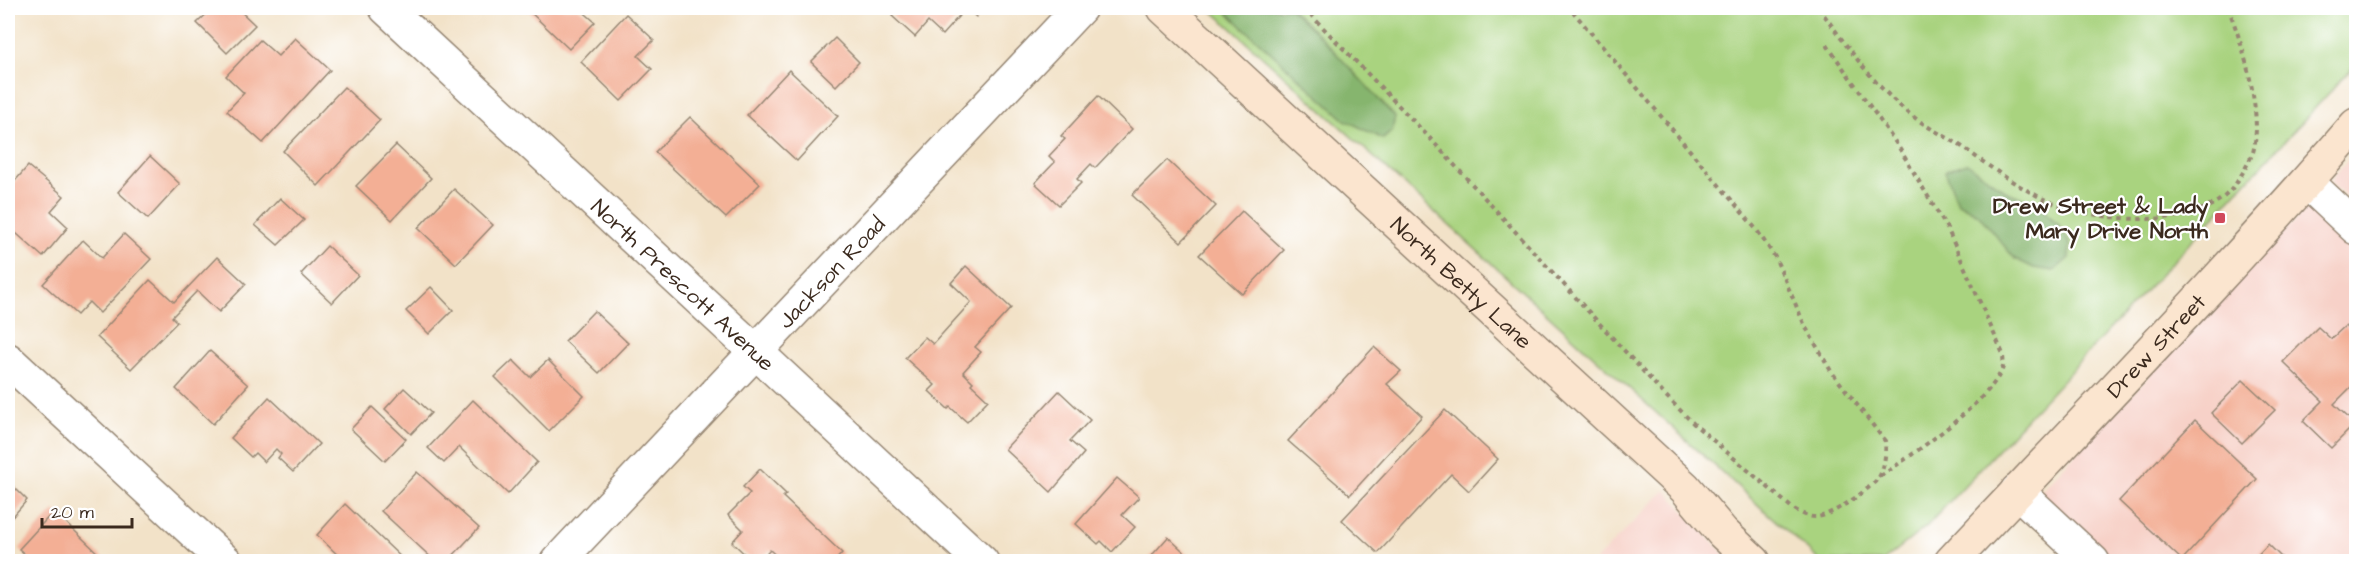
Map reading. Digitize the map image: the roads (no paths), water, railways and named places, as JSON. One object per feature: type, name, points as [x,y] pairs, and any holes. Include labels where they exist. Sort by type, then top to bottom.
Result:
[{"type":"street","name":"North Prescott Avenue","points":[[386,8],[982,561]]},
{"type":"street","name":"Jackson Road","points":[[557,561],[1080,8]]},
{"type":"street","name":"North Betty Lane","points":[[1164,8],[1685,488],[1723,533],[1754,561]]},
{"type":"street","name":"Drew Street","points":[[1951,561],[2307,182],[2356,125]]},
{"type":"street","points":[[2307,182],[2356,228]]},
{"type":"street","points":[[8,360],[226,561]]},
{"type":"street","points":[[2017,491],[2092,561]]},
{"type":"place","name":"Drew Street & Lady Mary Drive North","points":[[2220,218]]}]
